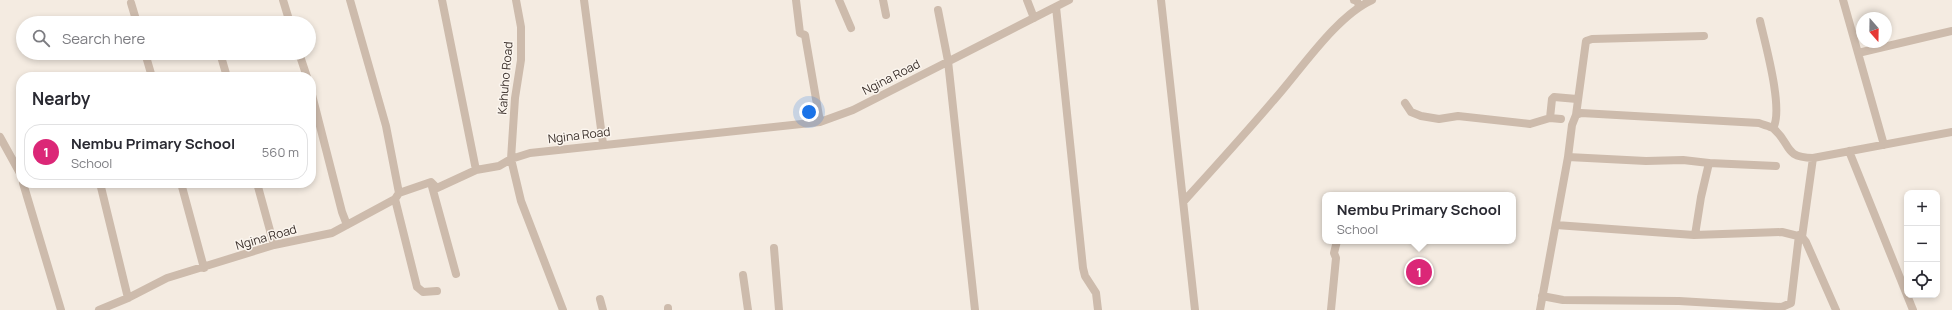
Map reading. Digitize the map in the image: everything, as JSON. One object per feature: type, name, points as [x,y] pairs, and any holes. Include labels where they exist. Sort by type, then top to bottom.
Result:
[{"type":"street","points":[[283,0],[288,16]]},
{"type":"street","points":[[350,0],[386,126],[397,196],[417,287],[423,292],[437,291]]},
{"type":"street","points":[[442,0],[476,170]]},
{"type":"street","name":"Kahuho Road","points":[[516,0],[521,27],[521,60],[514,98],[511,159],[516,186],[521,201],[563,310]]},
{"type":"street","points":[[584,0],[603,144]]},
{"type":"street","points":[[796,0],[800,33],[804,35],[820,122]]},
{"type":"street","points":[[839,0],[851,28]]},
{"type":"street","points":[[883,0],[886,15]]},
{"type":"street","points":[[1027,0],[1034,18]]},
{"type":"street","name":"Ngina Road","points":[[99,310],[128,298],[167,278],[204,268],[274,245],[332,233],[397,196],[431,182],[437,188],[476,170],[499,166],[511,159],[530,153],[820,122],[853,110],[1069,0]]},
{"type":"street","points":[[1161,0],[1195,310]]},
{"type":"street","points":[[1184,201],[1273,102],[1357,3],[1372,0]]},
{"type":"street","points":[[1843,0],[1884,146]]},
{"type":"street","points":[[131,3],[135,16]]},
{"type":"street","points":[[1056,7],[1083,268],[1085,276],[1094,286],[1098,310]]},
{"type":"street","points":[[938,10],[948,61],[975,310]]},
{"type":"street","points":[[1760,21],[1774,84],[1777,121],[1773,128]]},
{"type":"street","points":[[1858,53],[1952,31]]},
{"type":"street","points":[[1540,310],[1568,157],[1572,125],[1576,115],[1586,41],[1592,39],[1704,36]]},
{"type":"street","points":[[147,60],[151,72]]},
{"type":"street","points":[[222,60],[225,72]]},
{"type":"street","points":[[301,60],[305,72]]},
{"type":"street","points":[[1550,118],[1552,99],[1556,97],[1577,99]]},
{"type":"street","points":[[1405,103],[1410,112],[1439,119],[1458,116],[1530,124],[1550,118],[1561,118]]},
{"type":"street","points":[[316,111],[342,212],[347,225]]},
{"type":"street","points":[[1576,115],[1581,113],[1759,123],[1773,128],[1792,152],[1798,157],[1813,158],[1884,146],[1952,132]]},
{"type":"street","points":[[0,137],[16,166]]},
{"type":"street","points":[[1849,151],[1913,310]]},
{"type":"street","points":[[1568,157],[1646,161],[1683,160],[1709,163],[1776,166]]},
{"type":"street","points":[[1542,296],[1563,300],[1679,301],[1782,307],[1791,303],[1813,158]]},
{"type":"street","points":[[1695,235],[1701,197],[1709,163]]},
{"type":"street","points":[[431,182],[456,274]]},
{"type":"street","points":[[24,188],[52,285],[61,310]]},
{"type":"street","points":[[101,188],[128,298]]},
{"type":"street","points":[[182,188],[204,268]]},
{"type":"street","points":[[258,188],[274,245]]},
{"type":"street","points":[[1556,226],[1695,235],[1782,232],[1800,236],[1806,242],[1836,310]]},
{"type":"street","points":[[1331,310],[1336,258],[1334,253],[1336,244]]},
{"type":"street","points":[[774,248],[779,310]]},
{"type":"street","points":[[744,275],[748,310]]},
{"type":"street","points":[[600,299],[603,310]]},
{"type":"place","name":"Nembu Primary School","points":[[1419,272]]}]
